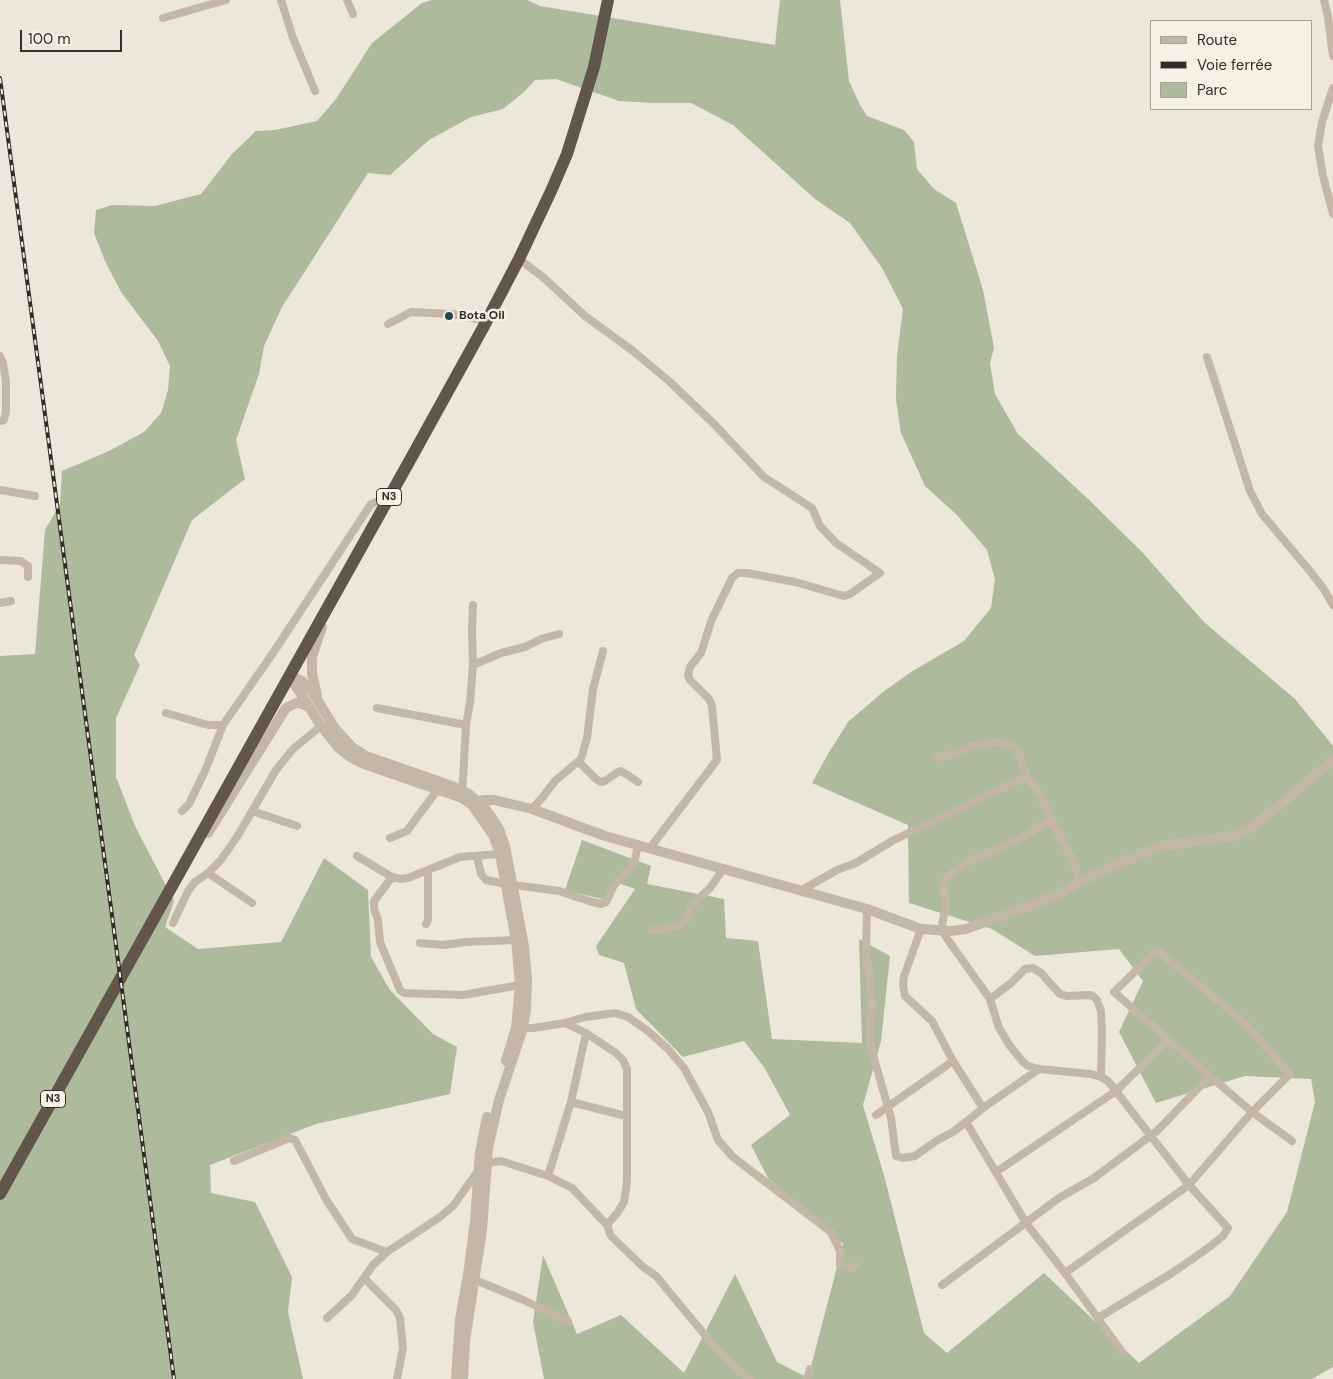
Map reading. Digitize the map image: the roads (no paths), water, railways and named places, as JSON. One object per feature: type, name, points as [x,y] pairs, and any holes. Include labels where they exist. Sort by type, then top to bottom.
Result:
[{"type":"highway","name":"N3","points":[[0,1194],[487,321],[519,259],[552,190],[570,145],[594,68],[608,0]]},
{"type":"street","points":[[281,0],[293,38],[315,91]]},
{"type":"street","points":[[347,0],[352,14]]},
{"type":"street","points":[[1324,0],[1333,56]]},
{"type":"street","points":[[163,18],[221,1]]},
{"type":"street","points":[[1333,88],[1322,122],[1318,146],[1322,176],[1333,214]]},
{"type":"street","points":[[519,259],[544,278],[585,316],[633,351],[670,382],[715,425],[759,472],[812,508],[820,526],[836,543],[880,573],[850,594],[844,596],[795,582],[747,572],[732,578],[712,619],[700,653],[690,667],[688,675],[690,680],[709,699],[712,706],[717,760],[692,790],[650,848]]},
{"type":"street","points":[[388,324],[411,312],[452,314],[487,321]]},
{"type":"street","points":[[0,356],[6,382],[6,411],[4,420],[0,421]]},
{"type":"street","points":[[1206,357],[1250,491],[1262,514],[1319,582],[1333,605]]},
{"type":"street","points":[[0,490],[35,496]]},
{"type":"street","points":[[182,810],[189,804],[205,771],[223,725],[371,504],[388,498]]},
{"type":"street","points":[[0,560],[21,561],[28,566],[28,577]]},
{"type":"street","points":[[319,701],[312,674],[312,657],[321,628],[342,581]]},
{"type":"street","points":[[0,603],[11,601]]},
{"type":"street","points":[[462,794],[466,725],[474,665],[473,605]]},
{"type":"street","points":[[474,665],[501,653],[525,647],[541,639],[559,634]]},
{"type":"street","points":[[532,809],[555,781],[579,762],[587,738],[593,689],[603,651]]},
{"type":"street","points":[[289,675],[302,681],[311,690],[334,727],[352,747],[366,756],[462,794],[484,807],[499,829],[505,846],[520,985],[519,1028],[490,1109],[483,1135],[478,1171],[475,1221],[460,1319],[456,1379]]},
{"type":"street","points":[[289,675],[321,726],[339,748],[350,757],[364,764],[438,789],[462,794]]},
{"type":"street","points":[[159,909],[176,885],[283,712],[286,708],[300,702],[309,707]]},
{"type":"street","points":[[377,708],[466,725]]},
{"type":"street","points":[[166,713],[208,725],[223,725]]},
{"type":"street","points":[[173,923],[188,891],[195,882],[220,861],[237,837],[276,770],[293,749],[321,726]]},
{"type":"street","points":[[936,757],[948,756],[973,746],[999,742],[1016,748],[1027,776],[1040,794],[1072,858],[1080,882]]},
{"type":"street","points":[[475,803],[494,800],[532,809],[605,836],[867,909],[921,929],[952,931],[966,929],[1060,894],[1080,882],[1149,850],[1163,846],[1233,836],[1264,818],[1333,760]]},
{"type":"street","points":[[579,762],[601,782],[605,782],[618,772],[638,782]]},
{"type":"street","points":[[802,890],[837,870],[856,863],[892,841],[1027,776]]},
{"type":"street","points":[[390,838],[407,831],[438,789]]},
{"type":"street","points":[[463,1379],[465,1341],[482,1230],[488,1148],[519,1028],[527,980],[524,946],[510,885],[493,835],[475,803]]},
{"type":"street","points":[[252,811],[297,826]]},
{"type":"street","points":[[1052,820],[1017,840],[972,860],[955,870],[943,883],[946,905],[941,930],[990,999],[999,1028],[1023,1062],[1028,1066],[1039,1069],[1101,1077],[1116,1092],[1189,1184],[1228,1228],[1223,1236],[1172,1273],[1098,1318]]},
{"type":"street","points":[[477,856],[481,874],[486,880],[559,891],[602,904],[606,902],[614,885],[634,864],[638,845]]},
{"type":"street","points":[[357,856],[392,876],[401,879],[408,878],[460,857],[500,854]]},
{"type":"street","points":[[652,931],[677,926],[686,922],[691,906],[710,888],[723,869]]},
{"type":"street","points":[[426,924],[428,920],[428,870]]},
{"type":"street","points":[[208,873],[252,902]]},
{"type":"street","points":[[392,876],[374,901],[374,909],[378,920],[380,942],[400,990],[404,994],[463,994],[520,985]]},
{"type":"street","points":[[867,909],[866,951],[872,1008],[868,1027],[872,1051],[895,1138],[896,1156],[903,1158],[915,1156],[953,1132],[1039,1069]]},
{"type":"street","points":[[921,929],[904,976],[902,985],[905,996],[932,1021],[953,1061],[984,1108]]},
{"type":"street","points":[[420,943],[443,945],[516,940]]},
{"type":"street","points":[[1065,1273],[1189,1184],[1252,1112],[1290,1074],[1245,1022],[1157,950],[1114,992],[1252,1112],[1292,1141]]},
{"type":"street","points":[[990,999],[1011,983],[1025,969],[1033,968],[1041,973],[1060,994],[1067,996],[1089,994],[1093,996],[1097,1000],[1101,1011],[1101,1077]]},
{"type":"street","points":[[519,1028],[565,1023],[585,1017],[615,1013],[628,1018],[648,1031],[684,1068],[708,1112],[718,1140],[733,1157],[831,1232],[840,1251],[840,1264],[849,1268],[856,1266]]},
{"type":"street","points":[[565,1023],[586,1033],[616,1053],[627,1069],[627,1181],[624,1202],[607,1225]]},
{"type":"street","points":[[548,1176],[571,1102],[586,1033]]},
{"type":"street","points":[[996,1172],[1116,1092],[1168,1040]]},
{"type":"street","points":[[876,1115],[953,1061]]},
{"type":"street","points":[[942,1285],[1071,1190],[1094,1178],[1150,1136],[1174,1115],[1210,1076]]},
{"type":"street","points":[[571,1102],[626,1116]]},
{"type":"street","points":[[966,1122],[1026,1223],[1123,1353]]},
{"type":"street","points":[[234,1161],[289,1138],[295,1140],[327,1201],[352,1240],[387,1252]]},
{"type":"street","points":[[327,1318],[352,1295],[373,1266],[387,1252],[454,1206],[478,1171],[486,1164],[501,1161],[548,1176],[572,1188],[607,1225],[611,1236],[642,1266],[656,1276],[714,1346],[737,1370],[750,1379]]},
{"type":"street","points":[[364,1278],[396,1310],[400,1318],[403,1348],[397,1379]]},
{"type":"street","points":[[475,1280],[520,1298],[568,1321]]},
{"type":"street","points":[[807,1379],[810,1369]]},
{"type":"railway","points":[[0,78],[174,1379]]},
{"type":"place","name":"Bota Oil","points":[[449,316]]}]
